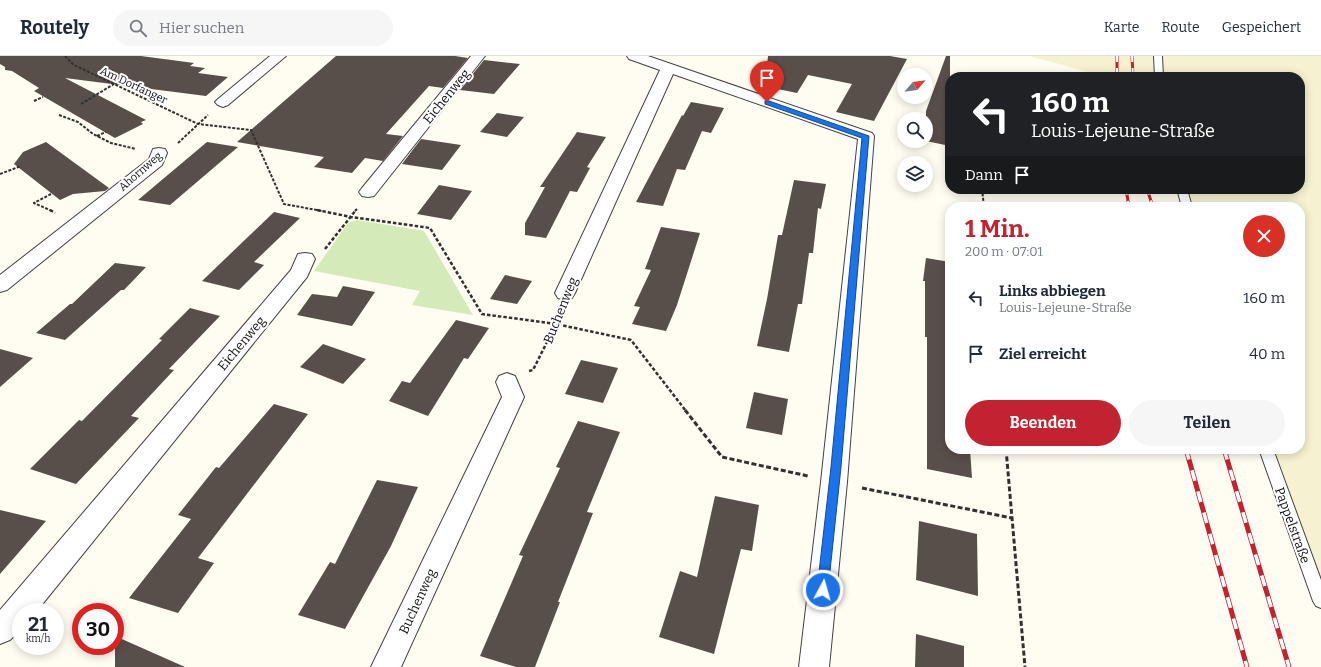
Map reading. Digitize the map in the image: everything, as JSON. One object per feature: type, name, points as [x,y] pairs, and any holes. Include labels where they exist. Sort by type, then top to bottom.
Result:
[{"type":"street","points":[[223,102],[279,56]]},
{"type":"street","name":"Eichenweg","points":[[368,192],[478,56]]},
{"type":"street","points":[[634,56],[668,69],[866,136],[834,482],[814,667]]},
{"type":"street","name":"Buchenweg","points":[[565,293],[668,69]]},
{"type":"street","name":"Ahornweg","points":[[0,285],[156,161],[159,153]]},
{"type":"street","name":"Eichenweg","points":[[0,630],[15,615],[300,272],[306,258]]},
{"type":"street","name":"Buchenweg","points":[[386,667],[513,397],[507,382]]},
{"type":"lane","points":[[1158,56],[1159,72]]},
{"type":"lane","name":"Pappelstraße","points":[[1268,454],[1321,601]]},
{"type":"path","name":"Am Dorfanger","points":[[65,56],[74,65],[198,124],[251,130],[284,204],[351,217]]},
{"type":"path","points":[[81,104],[114,84]]},
{"type":"path","points":[[34,101],[43,97]]},
{"type":"path","name":"Ahornweg","points":[[159,153],[178,144],[223,102]]},
{"type":"path","points":[[59,115],[78,122],[111,144],[159,153]]},
{"type":"path","points":[[97,136],[106,132]]},
{"type":"path","points":[[0,174],[21,166]]},
{"type":"path","points":[[306,258],[324,251],[351,217],[368,192]]},
{"type":"path","points":[[51,194],[34,203],[53,213],[85,217]]},
{"type":"path","points":[[351,217],[430,228],[482,314],[556,324],[631,340],[722,457],[834,482],[1012,518]]},
{"type":"path","name":"Buchenweg","points":[[507,382],[533,370],[556,324],[565,293]]},
{"type":"path","points":[[1006,454],[1025,667]]},
{"type":"shaded area","points":[[1030,56],[1321,56],[1321,601],[1268,454],[1305,454],[1305,202],[1186,202],[1183,194],[1305,194],[1305,72],[1088,72]]},
{"type":"green space","points":[[357,220],[424,231],[473,315],[412,305],[420,291],[314,271],[348,223]]},
{"type":"building","points":[[0,56],[141,56],[194,63],[190,66],[205,68],[198,73],[228,77],[206,96],[65,78],[146,120],[141,122],[143,124],[115,138],[34,91],[39,88],[12,71],[5,70],[5,67],[0,64]]},
{"type":"building","points":[[336,56],[455,56],[468,58],[443,88],[429,86],[386,134],[403,136],[383,161],[365,158],[352,173],[314,167],[324,157],[237,142]]},
{"type":"building","points":[[768,56],[890,56],[907,59],[902,68],[897,68],[897,78],[874,121],[836,112],[852,84],[808,75],[797,93],[759,85],[771,67],[767,66]]},
{"type":"building","points":[[946,56],[950,56],[950,72],[945,72],[945,145],[933,142],[933,112],[926,112],[929,104],[933,104],[933,92]]},
{"type":"building","points":[[484,60],[520,64],[494,94],[460,90]]},
{"type":"building","points":[[691,102],[724,108],[711,133],[702,131],[685,170],[677,169],[663,206],[636,202],[682,115],[683,116]]},
{"type":"building","points":[[497,113],[524,117],[507,137],[480,132]]},
{"type":"building","points":[[577,132],[606,137],[587,167],[590,168],[577,192],[570,191],[546,238],[525,235],[525,223],[545,187],[540,187]]},
{"type":"building","points":[[421,139],[461,145],[442,170],[402,164]]},
{"type":"building","points":[[46,142],[109,188],[105,191],[73,194],[60,200],[14,164],[23,152]]},
{"type":"building","points":[[207,142],[238,147],[170,205],[138,200]]},
{"type":"building","points":[[794,180],[826,184],[821,209],[818,208],[813,253],[809,253],[802,304],[798,304],[789,352],[757,346],[778,235],[782,235]]},
{"type":"building","points":[[439,185],[472,191],[451,220],[417,214]]},
{"type":"building","points":[[274,212],[300,218],[254,262],[264,265],[239,290],[202,281]]},
{"type":"building","points":[[661,227],[700,233],[677,305],[666,331],[632,324],[640,307],[634,306],[651,270],[645,269]]},
{"type":"building","points":[[926,258],[945,261],[945,454],[970,454],[972,478],[927,469],[927,337],[925,337],[925,281],[923,281]]},
{"type":"building","points":[[115,263],[146,267],[124,290],[121,290],[65,340],[36,333],[70,304],[72,304]]},
{"type":"building","points":[[505,275],[532,281],[517,304],[490,299]]},
{"type":"building","points":[[343,286],[375,292],[352,326],[297,315],[312,294],[337,297]]},
{"type":"building","points":[[190,308],[220,316],[169,369],[174,370],[131,416],[139,418],[76,484],[30,469],[79,420],[82,421],[162,340],[159,339]]},
{"type":"building","points":[[456,320],[489,328],[468,359],[464,358],[428,416],[389,401],[402,381],[410,383]]},
{"type":"building","points":[[323,344],[366,359],[343,384],[300,367]]},
{"type":"building","points":[[0,349],[33,358],[0,387]]},
{"type":"building","points":[[581,360],[618,368],[603,403],[565,394]]},
{"type":"building","points":[[754,392],[788,399],[782,435],[746,428]]},
{"type":"building","points":[[274,404],[308,414],[198,558],[214,563],[178,613],[129,598],[191,519],[178,515],[216,467],[219,468]]},
{"type":"building","points":[[578,421],[620,432],[587,512],[593,513],[558,602],[560,602],[535,667],[516,667],[480,656],[523,556],[519,555],[560,468],[556,467]]},
{"type":"building","points":[[377,480],[418,487],[391,546],[345,629],[298,615],[330,562],[335,564]]},
{"type":"building","points":[[715,496],[759,505],[752,551],[741,549],[714,654],[659,637],[680,571],[697,577]]},
{"type":"building","points":[[0,510],[46,521],[0,574]]},
{"type":"building","points":[[919,521],[977,534],[978,596],[916,580]]},
{"type":"building","points":[[916,634],[964,646],[964,667],[915,667]]},
{"type":"building","points":[[124,640],[185,667],[115,667],[115,655],[124,655]]},
{"type":"railway","points":[[1117,56],[1117,72]]},
{"type":"railway","points":[[1132,56],[1133,72]]},
{"type":"railway","points":[[1127,194],[1128,202]]},
{"type":"railway","points":[[1149,194],[1151,202]]},
{"type":"railway","points":[[1187,454],[1247,667]]},
{"type":"railway","points":[[1225,454],[1289,667]]},
{"type":"route","points":[[767,102],[866,136],[836,467],[823,590]]}]
